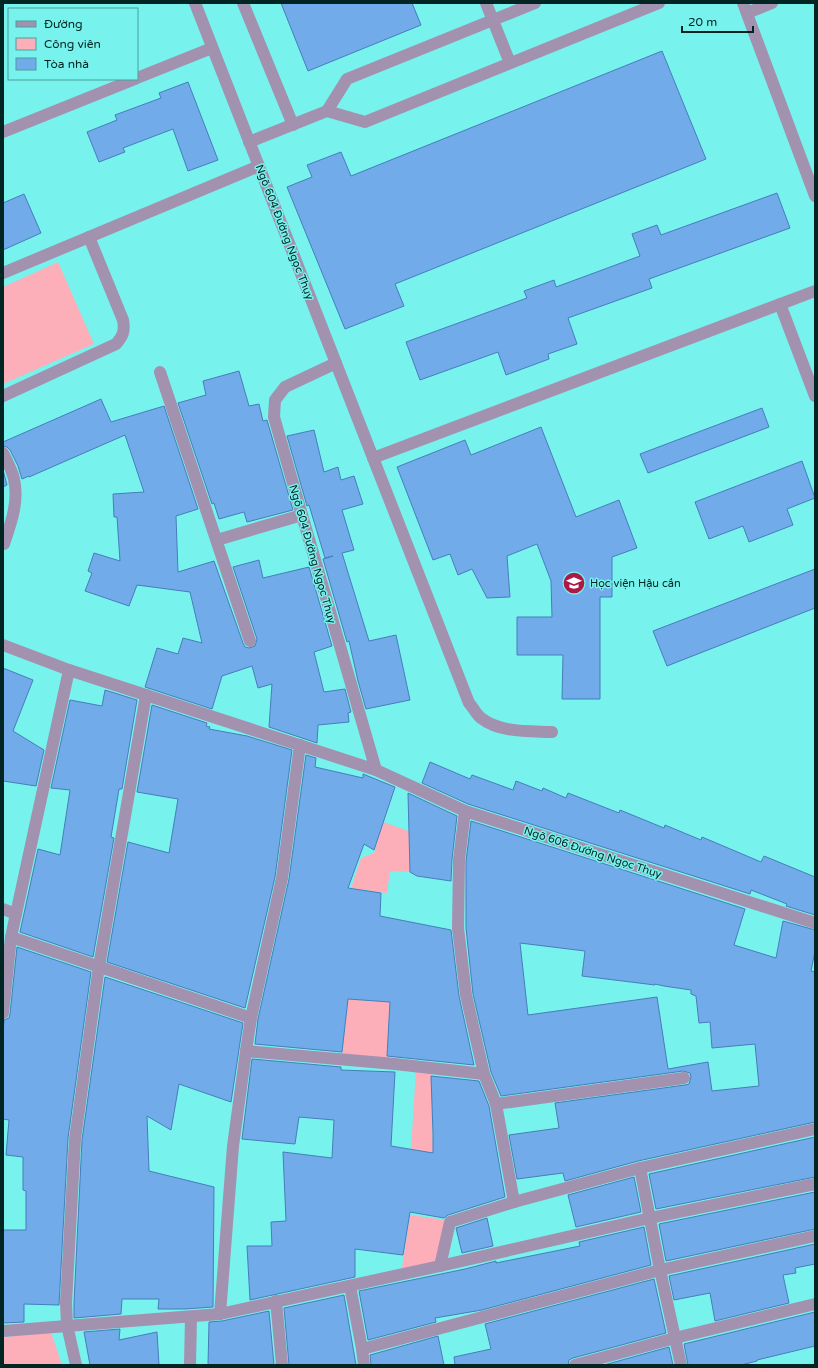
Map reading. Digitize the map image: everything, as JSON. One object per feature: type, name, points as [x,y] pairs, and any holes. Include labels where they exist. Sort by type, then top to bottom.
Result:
[{"type":"street","name":"Ngõ 604 Đường Ngọc Thụy","points":[[194,3],[336,363],[285,387],[275,400],[274,416],[376,770]]},
{"type":"street","points":[[243,3],[293,125]]},
{"type":"street","points":[[486,3],[510,63]]},
{"type":"street","points":[[249,142],[327,111],[347,79],[535,3]]},
{"type":"street","points":[[327,111],[365,122],[659,3]]},
{"type":"street","points":[[772,3],[745,8],[815,196]]},
{"type":"street","points":[[138,78],[212,48]]},
{"type":"street","points":[[3,132],[133,80]]},
{"type":"street","points":[[3,273],[259,166]]},
{"type":"street","points":[[3,396],[116,344],[122,337],[124,329],[123,320],[89,237]]},
{"type":"street","points":[[373,458],[815,290]]},
{"type":"street","points":[[780,304],[815,396]]},
{"type":"street","points":[[336,363],[469,703],[480,718],[495,726],[514,730],[552,732]]},
{"type":"street","points":[[160,372],[250,641]]},
{"type":"street","points":[[3,453],[14,478],[16,497],[13,518],[4,544]]},
{"type":"street","points":[[217,540],[302,515]]},
{"type":"street","points":[[3,645],[69,670],[376,770]]},
{"type":"street","points":[[3,1013],[10,937],[69,670]]},
{"type":"street","points":[[76,1365],[67,1325],[66,1302],[75,1139],[98,966],[146,695]]},
{"type":"street","points":[[220,1314],[232,1146],[251,1018],[282,878],[300,745]]},
{"type":"street","name":"Ngõ 606 Đường Ngọc Thụy","points":[[376,770],[465,811],[815,923]]},
{"type":"street","points":[[465,811],[459,860],[458,928],[466,995],[484,1074],[496,1104],[514,1202]]},
{"type":"street","points":[[3,909],[16,914]]},
{"type":"street","points":[[10,937],[251,1018]]},
{"type":"street","points":[[246,1051],[394,1064],[484,1074]]},
{"type":"street","points":[[496,1104],[684,1078]]},
{"type":"street","points":[[440,1266],[450,1222],[514,1202],[640,1168],[815,1129]]},
{"type":"street","points":[[640,1168],[660,1270],[681,1365]]},
{"type":"street","points":[[3,1331],[220,1314],[650,1218],[815,1184]]},
{"type":"street","points":[[362,1349],[660,1270],[815,1236]]},
{"type":"street","points":[[350,1286],[364,1365]]},
{"type":"street","points":[[276,1301],[282,1365]]},
{"type":"street","points":[[575,1365],[675,1338],[815,1304]]},
{"type":"street","points":[[190,1365],[191,1317]]},
{"type":"green space","points":[[58,262],[94,344],[3,384],[3,287]]},
{"type":"green space","points":[[383,822],[420,835],[410,872],[390,871],[387,893],[351,888],[361,858],[374,853]]},
{"type":"green space","points":[[348,999],[390,1002],[387,1060],[342,1054]]},
{"type":"green space","points":[[416,1068],[431,1069],[433,1153],[411,1150]]},
{"type":"green space","points":[[410,1215],[446,1220],[437,1266],[401,1274]]},
{"type":"green space","points":[[50,1329],[62,1365],[3,1365],[3,1338]]},
{"type":"building","points":[[281,3],[412,3],[421,25],[308,71]]},
{"type":"building","points":[[662,51],[706,159],[395,284],[404,306],[345,329],[287,187],[312,177],[307,165],[341,152],[351,176]]},
{"type":"building","points":[[188,82],[218,160],[188,171],[173,129],[123,148],[125,152],[99,162],[87,132],[117,120],[115,115],[161,98],[159,93]]},
{"type":"building","points":[[777,193],[790,228],[649,279],[652,288],[568,318],[577,344],[548,354],[549,359],[506,375],[498,352],[420,380],[406,342],[527,298],[524,291],[554,280],[556,287],[640,256],[632,234],[657,225],[661,235]]},
{"type":"building","points":[[24,194],[41,233],[3,250],[3,203]]},
{"type":"building","points":[[239,371],[249,406],[259,404],[263,421],[267,420],[293,510],[247,522],[244,512],[219,519],[214,503],[212,504],[178,403],[206,395],[203,381]]},
{"type":"building","points":[[101,399],[111,422],[164,406],[198,509],[176,516],[178,572],[214,561],[245,647],[249,648],[255,646],[257,639],[233,567],[259,560],[263,578],[309,567],[332,646],[314,652],[324,692],[345,689],[351,712],[348,713],[349,722],[318,725],[317,743],[269,727],[272,684],[258,688],[252,666],[222,676],[212,709],[145,687],[157,648],[178,654],[183,638],[202,643],[190,592],[137,585],[129,606],[85,591],[92,573],[88,571],[94,553],[120,561],[117,517],[114,517],[113,494],[144,492],[125,435],[22,479],[18,466],[10,450],[3,446],[3,442]]},
{"type":"building","points":[[762,408],[769,427],[648,473],[640,454]]},
{"type":"building","points":[[541,427],[576,517],[619,500],[637,548],[612,557],[612,597],[600,597],[600,699],[562,699],[563,655],[517,655],[517,617],[552,617],[551,581],[537,544],[507,556],[510,597],[487,598],[472,569],[458,575],[450,554],[433,560],[397,467],[465,440],[471,455]]},
{"type":"building","points":[[314,430],[324,472],[338,467],[341,480],[354,476],[363,504],[342,510],[354,550],[342,553],[369,641],[396,635],[410,700],[366,709],[349,641],[347,642],[323,559],[333,556],[325,558],[309,505],[307,506],[287,436]]},
{"type":"building","points":[[802,461],[815,498],[787,509],[793,525],[749,542],[743,526],[709,539],[695,502]]},
{"type":"building","points":[[3,470],[7,485],[3,487]]},
{"type":"building","points":[[815,569],[815,608],[667,666],[653,631]]},
{"type":"building","points":[[3,668],[33,680],[13,731],[44,750],[36,786],[3,781]]},
{"type":"building","points":[[105,690],[137,700],[122,789],[119,789],[111,837],[114,838],[93,957],[20,932],[38,849],[60,855],[70,790],[51,788],[70,700],[102,706]]},
{"type":"building","points":[[152,705],[207,723],[206,726],[210,727],[209,729],[247,736],[292,750],[275,877],[245,1008],[107,962],[128,842],[169,853],[178,799],[137,792]]},
{"type":"building","points":[[306,755],[316,758],[315,767],[363,778],[363,774],[395,787],[374,850],[364,844],[348,888],[381,893],[380,916],[451,930],[459,996],[474,1065],[387,1056],[390,1002],[348,999],[342,1052],[255,1044],[258,1019],[289,879]]},
{"type":"building","points":[[430,762],[470,779],[472,775],[513,790],[516,781],[542,791],[543,788],[566,798],[568,793],[619,813],[620,810],[664,828],[665,825],[701,840],[702,837],[761,862],[764,856],[815,877],[815,915],[786,906],[787,904],[751,890],[750,894],[468,804],[422,783]]},
{"type":"building","points":[[408,793],[457,816],[451,881],[417,876],[410,872]]},
{"type":"building","points":[[471,821],[745,909],[734,945],[776,958],[783,921],[815,930],[815,951],[811,971],[815,972],[815,1122],[638,1161],[565,1181],[563,1173],[517,1179],[509,1135],[559,1128],[555,1103],[685,1085],[689,1084],[691,1077],[690,1073],[683,1071],[501,1096],[491,1072],[473,994],[466,928],[466,861]],"holes":[[[520,943],[585,951],[582,976],[655,984],[691,990],[691,994],[696,996],[699,1023],[710,1022],[712,1048],[755,1044],[759,1086],[712,1091],[708,1062],[668,1069],[657,997],[528,1015]]]},
{"type":"building","points":[[17,947],[91,972],[68,1138],[59,1305],[24,1304],[24,1322],[3,1323],[3,1230],[26,1230],[26,1191],[23,1190],[23,1157],[6,1155],[9,1120],[3,1119],[4,1020],[9,1018],[10,1014]]},
{"type":"building","points":[[105,977],[243,1023],[231,1102],[179,1084],[171,1130],[147,1116],[149,1171],[214,1187],[213,1307],[158,1309],[159,1299],[122,1299],[121,1314],[74,1318],[82,1140]]},
{"type":"building","points":[[252,1059],[341,1067],[341,1070],[395,1072],[391,1146],[433,1153],[431,1076],[479,1081],[489,1106],[505,1197],[448,1215],[444,1218],[410,1212],[403,1255],[355,1249],[355,1277],[250,1300],[247,1246],[272,1246],[271,1222],[286,1221],[283,1152],[332,1158],[334,1120],[299,1117],[295,1144],[242,1139]]},
{"type":"building","points":[[815,1137],[815,1177],[656,1209],[649,1174]]},
{"type":"building","points":[[634,1177],[641,1212],[576,1227],[568,1195]]},
{"type":"building","points":[[815,1192],[815,1229],[666,1261],[659,1224]]},
{"type":"building","points":[[487,1218],[493,1246],[462,1253],[456,1228]]},
{"type":"building","points":[[644,1227],[651,1265],[482,1310],[435,1318],[436,1322],[368,1340],[359,1291],[496,1261],[496,1263],[580,1246],[579,1242]]},
{"type":"building","points":[[815,1244],[815,1264],[795,1268],[796,1273],[783,1275],[789,1303],[715,1321],[710,1293],[674,1300],[669,1276]]},
{"type":"building","points":[[654,1279],[666,1333],[573,1358],[569,1360],[568,1365],[455,1365],[454,1357],[491,1349],[485,1324]]},
{"type":"building","points":[[344,1295],[356,1365],[289,1365],[284,1308]]},
{"type":"building","points":[[269,1311],[274,1365],[208,1365],[209,1322],[222,1321]]},
{"type":"building","points":[[815,1312],[815,1346],[741,1365],[688,1365],[684,1344]]},
{"type":"building","points":[[120,1329],[119,1340],[157,1332],[159,1365],[90,1365],[84,1332]]},
{"type":"building","points":[[438,1336],[444,1365],[371,1365],[370,1355]]},
{"type":"building","points":[[669,1347],[673,1365],[604,1365]]},
{"type":"place","name":"Học viện Hậu cần","points":[[574,583]]}]
